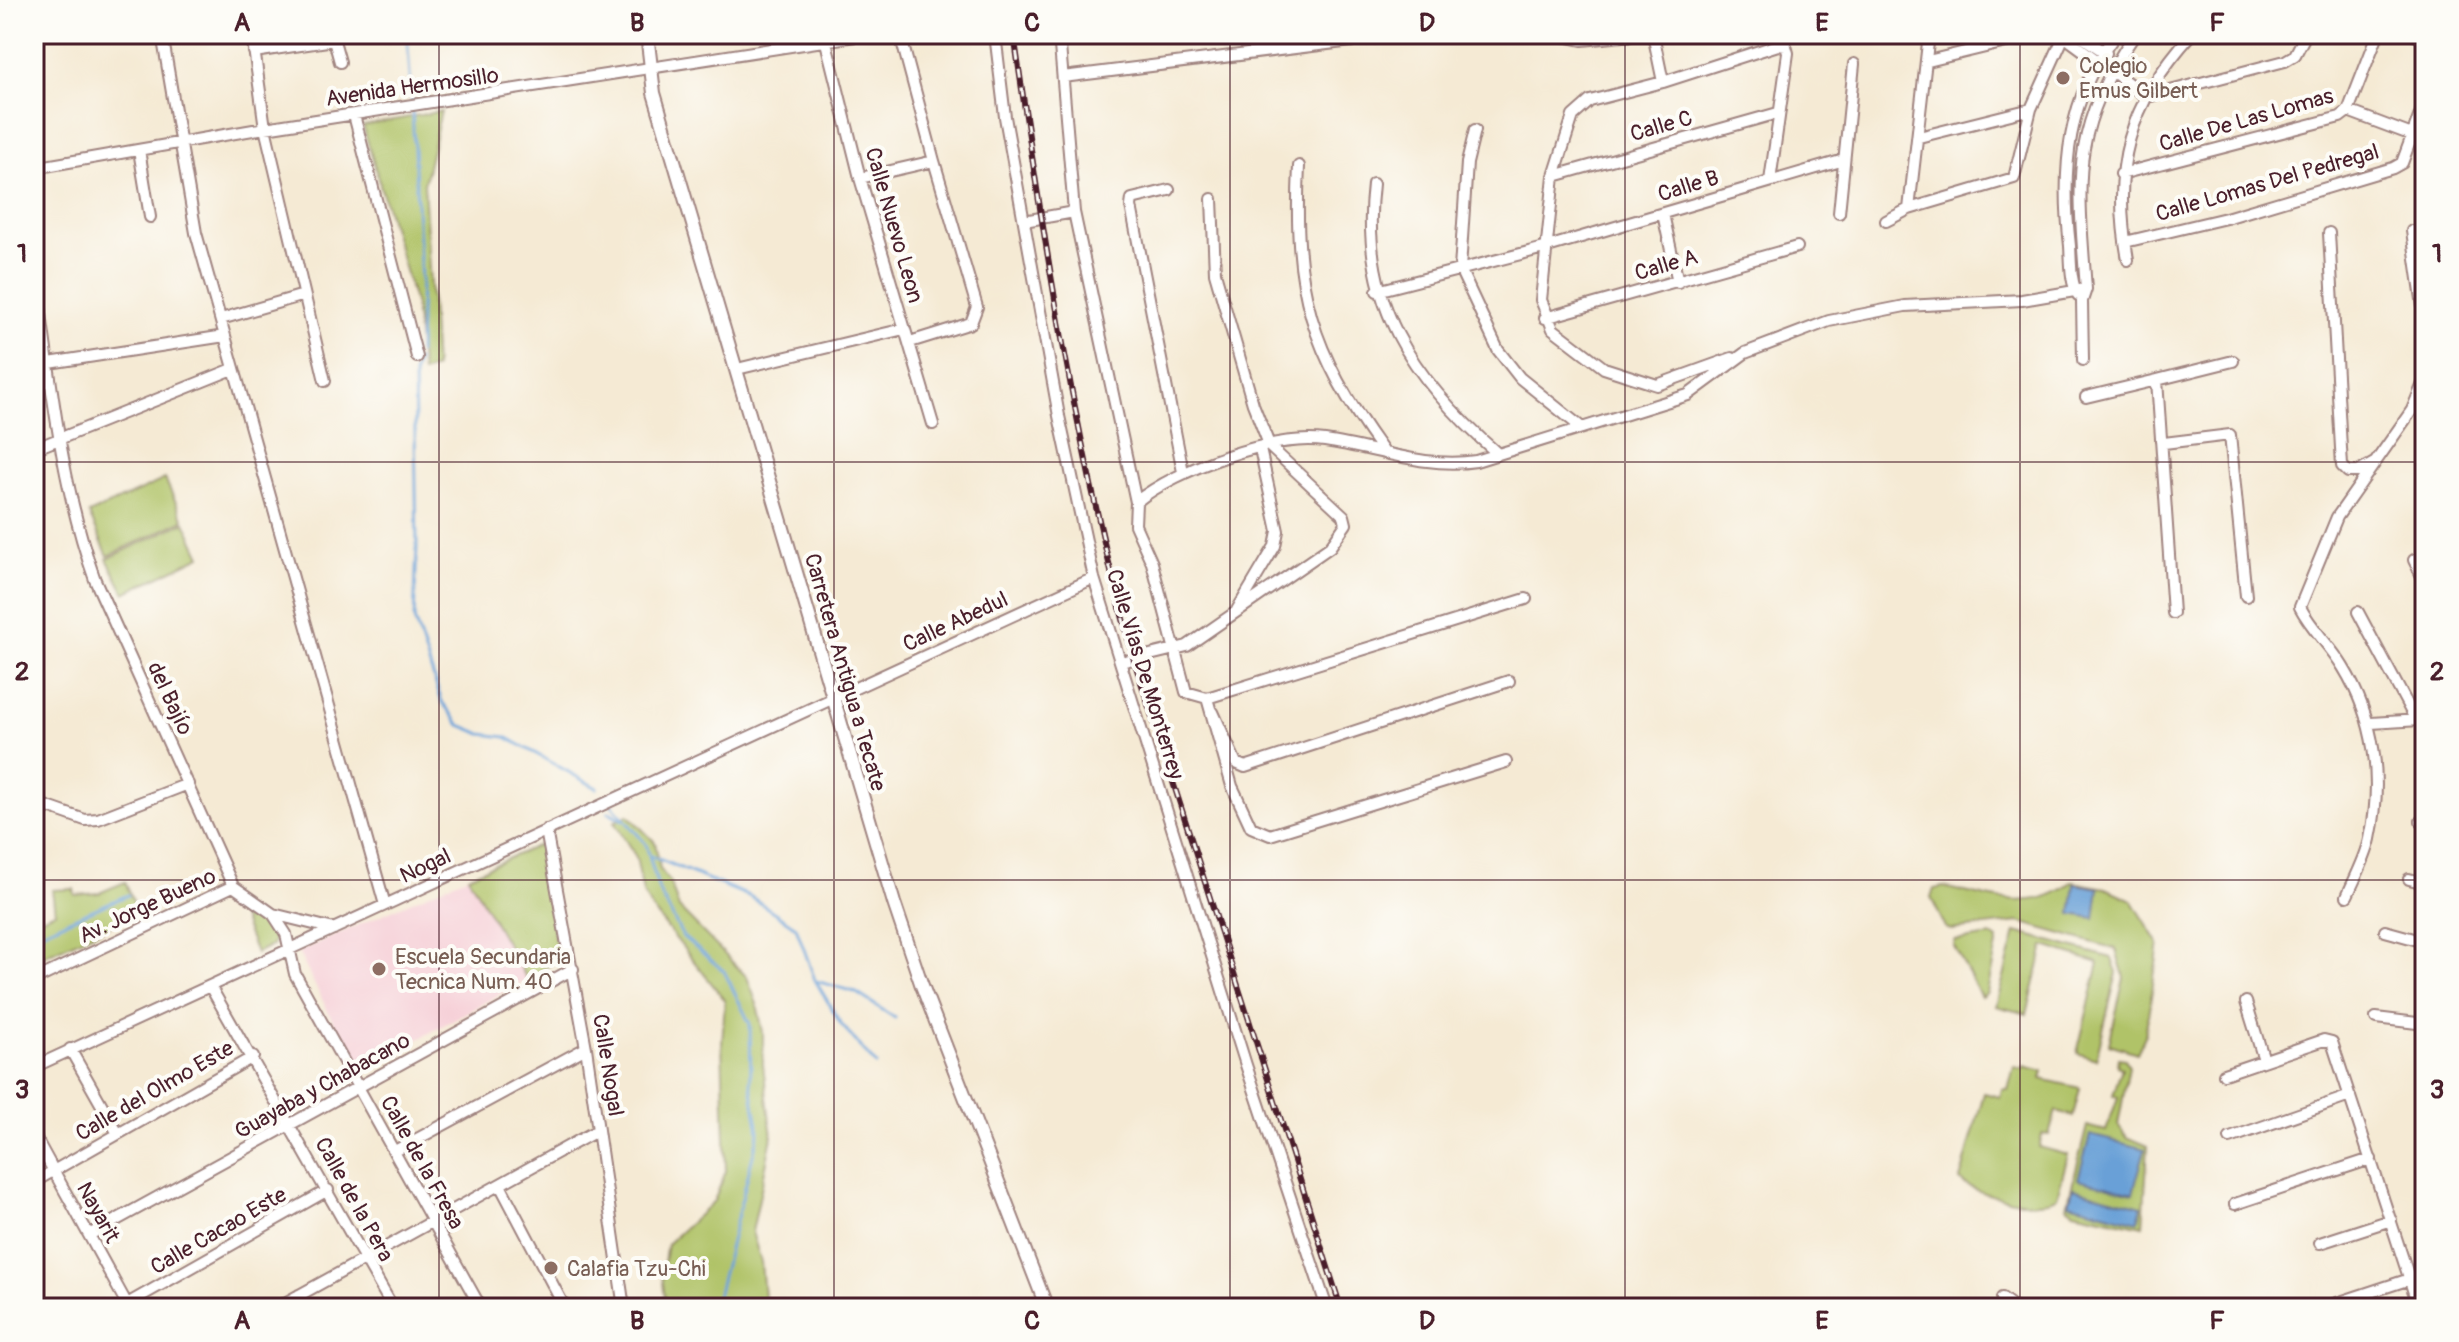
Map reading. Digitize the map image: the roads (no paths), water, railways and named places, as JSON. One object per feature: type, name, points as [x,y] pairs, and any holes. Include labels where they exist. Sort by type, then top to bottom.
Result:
[{"type":"main road","name":"Carretera Antigua a Tecate","points":[[647,34],[654,93],[912,958],[1047,1308]]},
{"type":"street","points":[[162,34],[196,233],[385,905]]},
{"type":"street","points":[[252,34],[265,128],[325,381]]},
{"type":"street","name":"Avenida Hermosillo","points":[[34,168],[265,128],[651,71],[825,38],[868,34]]},
{"type":"street","points":[[900,34],[977,307],[976,317],[971,323],[910,342]]},
{"type":"street","name":"Calle Vías De Monterrey","points":[[995,34],[1059,416],[1094,578],[1246,1065],[1327,1308]]},
{"type":"street","points":[[1059,34],[1074,212],[1136,502],[1135,525],[1152,563],[1186,692],[1207,698],[1526,599]]},
{"type":"street","points":[[1063,77],[1408,34]]},
{"type":"street","points":[[1553,34],[1582,40],[1645,34]]},
{"type":"street","points":[[1653,34],[1663,82]]},
{"type":"street","points":[[1909,209],[1929,34]]},
{"type":"street","points":[[1928,61],[2039,34]]},
{"type":"street","points":[[2078,34],[2116,61]]},
{"type":"street","points":[[2083,360],[2082,301],[2065,203],[2065,162],[2076,110],[2095,62],[2116,34]]},
{"type":"street","points":[[2080,290],[2079,162],[2089,124],[2114,73],[2116,61],[2135,34]]},
{"type":"street","points":[[2128,260],[2121,174],[2129,133],[2147,97],[2192,34]]},
{"type":"street","points":[[2147,97],[2285,61],[2295,55],[2306,34]]},
{"type":"street","name":"Calle De Las Lomas","points":[[2121,174],[2340,117],[2348,111],[2378,34]]},
{"type":"street","points":[[2412,34],[2425,40]]},
{"type":"street","points":[[1886,221],[1909,209],[2014,178],[2031,109],[2063,35],[2095,62],[2147,97]]},
{"type":"street","points":[[254,52],[333,37],[340,62]]},
{"type":"street","name":"Calle Nuevo Leon","points":[[825,38],[860,178],[933,424]]},
{"type":"street","points":[[1770,181],[1786,46],[1778,45],[1663,82],[1590,101],[1579,107],[1573,116],[1554,176],[1544,248],[1541,300],[1545,318],[1574,347],[1604,368],[1657,385],[1829,321],[1905,306],[2022,300],[2080,290]]},
{"type":"street","points":[[1839,213],[1854,64]]},
{"type":"street","name":"Calle Lomas Del Pedregal","points":[[2125,242],[2226,218],[2393,168],[2402,163],[2425,101]]},
{"type":"street","points":[[1919,137],[2031,109]]},
{"type":"street","points":[[2348,111],[2412,135]]},
{"type":"street","name":"Calle C","points":[[1554,176],[1778,113]]},
{"type":"street","points":[[354,115],[417,357]]},
{"type":"street","points":[[1475,130],[1467,163],[1460,269],[1498,350],[1520,378],[1582,428]]},
{"type":"street","points":[[139,150],[150,217]]},
{"type":"street","name":"Calle B","points":[[1377,291],[1544,248],[1844,160]]},
{"type":"street","points":[[860,178],[934,161]]},
{"type":"street","points":[[1299,166],[1296,226],[1306,307],[1333,376],[1383,451]]},
{"type":"street","points":[[1373,184],[1370,243],[1377,291],[1405,351],[1428,383],[1450,410],[1498,454]]},
{"type":"street","points":[[1169,190],[1132,199],[1131,206],[1183,472]]},
{"type":"street","points":[[1212,199],[1215,273],[1265,448],[1278,531],[1275,546],[1234,615]]},
{"type":"street","points":[[1024,221],[1074,212]]},
{"type":"street","points":[[1663,214],[1678,282]]},
{"type":"street","points":[[2412,231],[2425,320]]},
{"type":"street","points":[[2329,233],[2342,466],[2348,472],[2358,472],[2380,460]]},
{"type":"street","name":"Calle A","points":[[1545,318],[1797,247]]},
{"type":"street","name":"del Bajío","points":[[34,265],[61,438],[92,571],[233,886]]},
{"type":"street","points":[[221,319],[304,295]]},
{"type":"street","points":[[737,369],[904,329]]},
{"type":"street","points":[[49,363],[225,336]]},
{"type":"street","points":[[1136,502],[1160,483],[1183,472],[1265,448],[1323,441],[1451,465],[1498,454],[1688,395],[1745,353]]},
{"type":"street","points":[[2086,397],[2233,361]]},
{"type":"street","points":[[34,449],[233,369]]},
{"type":"street","points":[[2347,896],[2370,840],[2376,775],[2371,723],[2343,665],[2311,629],[2300,607],[2337,517],[2380,460],[2412,410],[2425,379]]},
{"type":"street","points":[[2157,380],[2164,443],[2173,613]]},
{"type":"street","points":[[2164,443],[2230,435],[2246,596]]},
{"type":"street","points":[[1121,662],[1187,646],[1330,547],[1346,524],[1344,516],[1265,448]]},
{"type":"street","points":[[2414,560],[2425,582]]},
{"type":"street","name":"Calle Abedul","points":[[833,700],[1094,578]]},
{"type":"street","points":[[2358,612],[2413,715],[2423,721]]},
{"type":"street","points":[[1211,711],[1217,715],[1236,763],[1245,767],[1509,681]]},
{"type":"street","points":[[1207,698],[1213,728],[1232,786],[1251,827],[1270,835],[1506,762]]},
{"type":"street","name":"Nogal","points":[[34,1067],[833,700]]},
{"type":"street","points":[[2371,723],[2423,721]]},
{"type":"street","points":[[34,802],[85,820],[98,819],[188,784]]},
{"type":"street","name":"Calle Nogal","points":[[546,830],[586,1048],[624,1308]]},
{"type":"street","points":[[2409,879],[2425,883]]},
{"type":"street","points":[[233,886],[273,914],[334,929]]},
{"type":"street","name":"Av. Jorge Bueno","points":[[34,980],[233,886]]},
{"type":"street","points":[[273,914],[286,934],[290,950]]},
{"type":"street","points":[[2385,931],[2425,942]]},
{"type":"street","name":"Calle de la Fresa","points":[[290,950],[295,974],[481,1308]]},
{"type":"street","name":"Guayaba y Chabacano","points":[[89,1235],[573,969]]},
{"type":"street","name":"Calle de la Pera","points":[[210,986],[393,1308]]},
{"type":"street","points":[[2246,1002],[2264,1060]]},
{"type":"street","points":[[2376,1018],[2425,1024]]},
{"type":"street","points":[[2224,1074],[2329,1039],[2332,1042],[2419,1308]]},
{"type":"street","points":[[395,1151],[586,1048]]},
{"type":"street","points":[[70,1049],[117,1132]]},
{"type":"street","name":"Calle del Olmo Este","points":[[34,1182],[253,1057]]},
{"type":"street","points":[[2230,1138],[2350,1096]]},
{"type":"street","points":[[276,1308],[598,1130]]},
{"type":"street","name":"Nayarit","points":[[34,1135],[128,1306]]},
{"type":"street","points":[[2235,1204],[2371,1159]]},
{"type":"street","points":[[500,1185],[565,1308]]},
{"type":"street","name":"Calle Cacao Este","points":[[128,1306],[328,1190]]},
{"type":"street","points":[[2320,1243],[2391,1220]]},
{"type":"street","points":[[2331,1305],[2410,1279]]},
{"type":"street","points":[[299,1295],[307,1308]]},
{"type":"street","points":[[34,1298],[40,1308]]},
{"type":"street","points":[[2002,1298],[2015,1308]]},
{"type":"water","points":[[2075,884],[2099,888],[2095,918],[2071,914]]},
{"type":"water","points":[[2090,1135],[2145,1149],[2133,1193],[2078,1179]]},
{"type":"water","points":[[2073,1188],[2142,1206],[2138,1221],[2069,1203]]},
{"type":"waterway","points":[[407,34],[412,102]]},
{"type":"waterway","points":[[412,109],[421,281],[419,353]]},
{"type":"waterway","points":[[417,360],[414,373],[417,546],[414,619],[442,702],[460,725],[482,734],[506,737],[597,788]]},
{"type":"waterway","points":[[612,805],[646,844],[659,891],[683,937],[724,971],[750,1024],[751,1085],[759,1132],[714,1308]]},
{"type":"waterway","points":[[609,812],[623,820]]},
{"type":"waterway","points":[[651,856],[751,897],[796,927],[815,980],[841,1024],[876,1065]]},
{"type":"waterway","points":[[34,935],[128,895]]},
{"type":"waterway","points":[[816,981],[855,992],[895,1018]]},
{"type":"railway","points":[[1014,34],[1064,349],[1114,583],[1134,660],[1341,1308]]},
{"type":"place","name":"Colegio Emus Gilbert","points":[[2063,78]]},
{"type":"place","name":"Escuela Secundaria Tecnica Num. 40","points":[[379,969]]},
{"type":"place","name":"Calafia Tzu-Chi","points":[[551,1268]]}]
